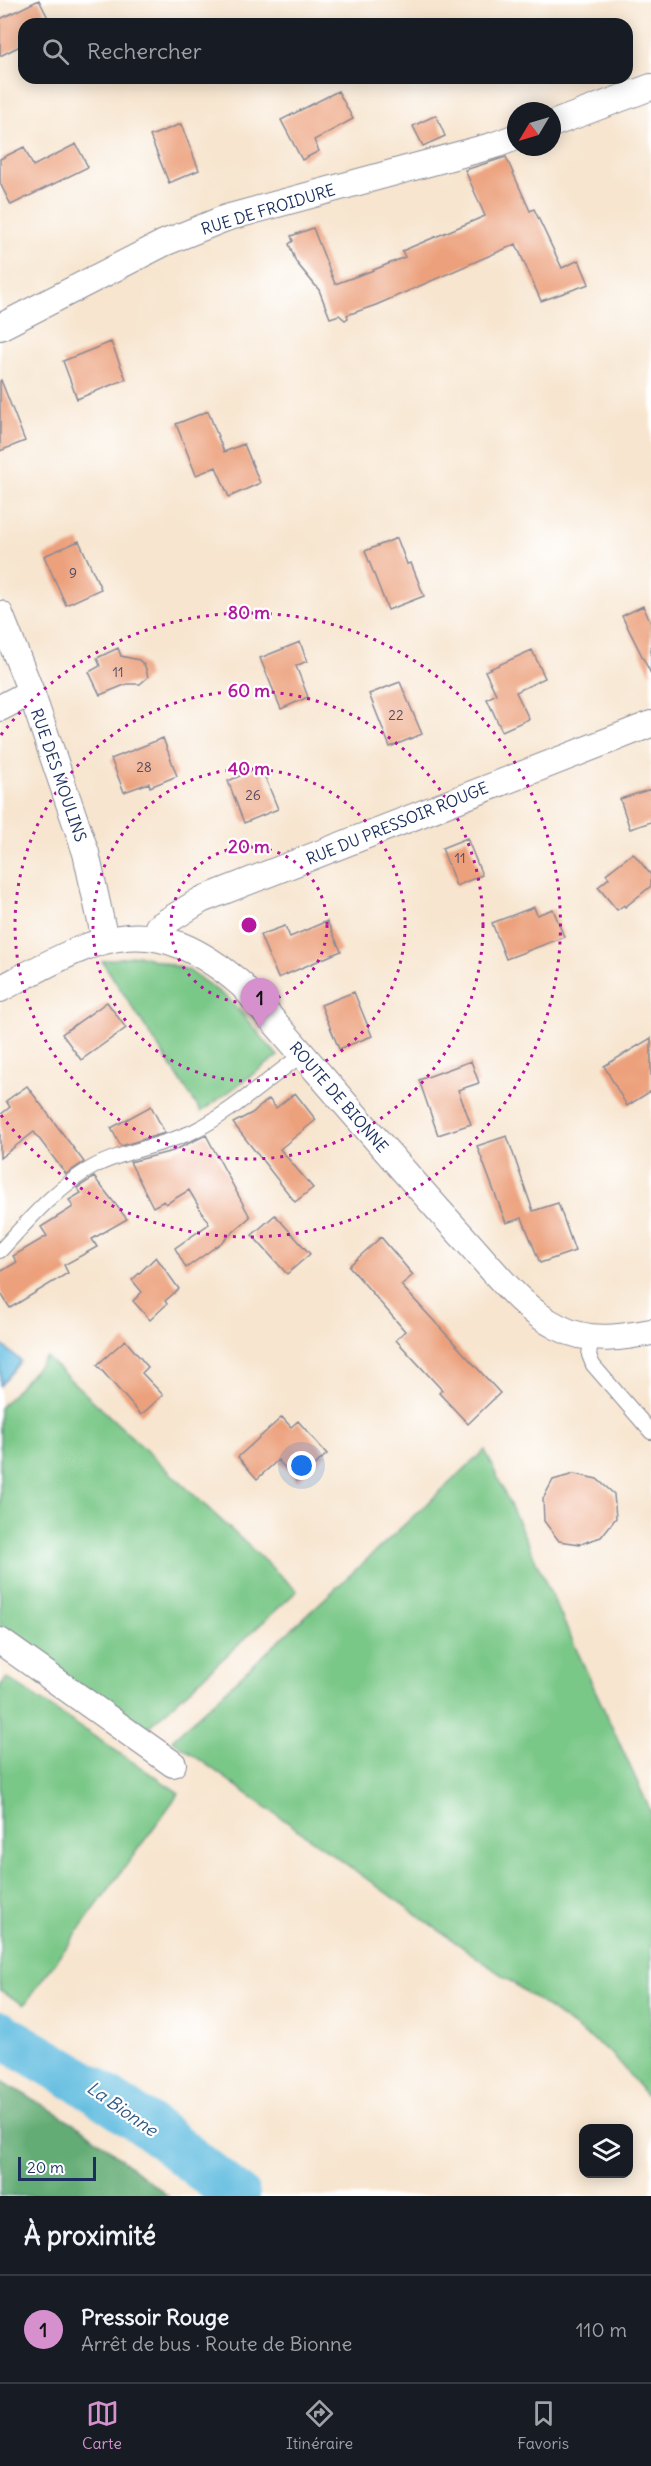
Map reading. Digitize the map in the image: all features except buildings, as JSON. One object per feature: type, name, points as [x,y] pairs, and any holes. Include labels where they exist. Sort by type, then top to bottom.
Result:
[{"type":"street","points":[[561,121],[651,87]]},
{"type":"street","name":"RUE DE FROIDURE","points":[[0,327],[164,243],[226,218],[507,140]]},
{"type":"street","name":"RUE DES MOULINS","points":[[0,614],[31,692],[86,853],[105,940]]},
{"type":"street","points":[[0,708],[31,692]]},
{"type":"street","name":"RUE DU PRESSOIR ROUGE","points":[[156,938],[158,927],[201,900],[651,724]]},
{"type":"street","name":"ROUTE DE BIONNE","points":[[0,989],[58,959],[105,940],[125,936],[156,938],[180,944],[216,963],[242,985],[410,1180],[532,1311],[557,1327],[574,1334],[616,1339],[651,1332]]},
{"type":"street","points":[[0,1641],[172,1764]]},
{"type":"lane","points":[[0,1251],[50,1197],[74,1179],[96,1165],[194,1131],[303,1054]]},
{"type":"lane","points":[[592,1337],[589,1355],[593,1365],[651,1432]]},
{"type":"green space","points":[[138,955],[188,970],[229,999],[278,1056],[201,1112],[102,961]]},
{"type":"green space","points":[[46,1357],[297,1591],[144,1731],[0,1636],[0,1408]]},
{"type":"green space","points":[[485,1450],[651,1812],[651,2101],[611,2053],[172,1740]]},
{"type":"green space","points":[[7,1678],[179,1793],[24,2005],[0,1990],[0,1686]]},
{"type":"green space","points":[[0,2080],[84,2129],[168,2196],[0,2196]]},
{"type":"water","points":[[2,1345],[21,1361],[0,1386],[0,1347]]},
{"type":"waterway","name":"La Bionne","points":[[0,2034],[84,2083],[154,2130],[237,2196]]},
{"type":"place","name":"Pressoir Rouge","points":[[260,1028]]}]
